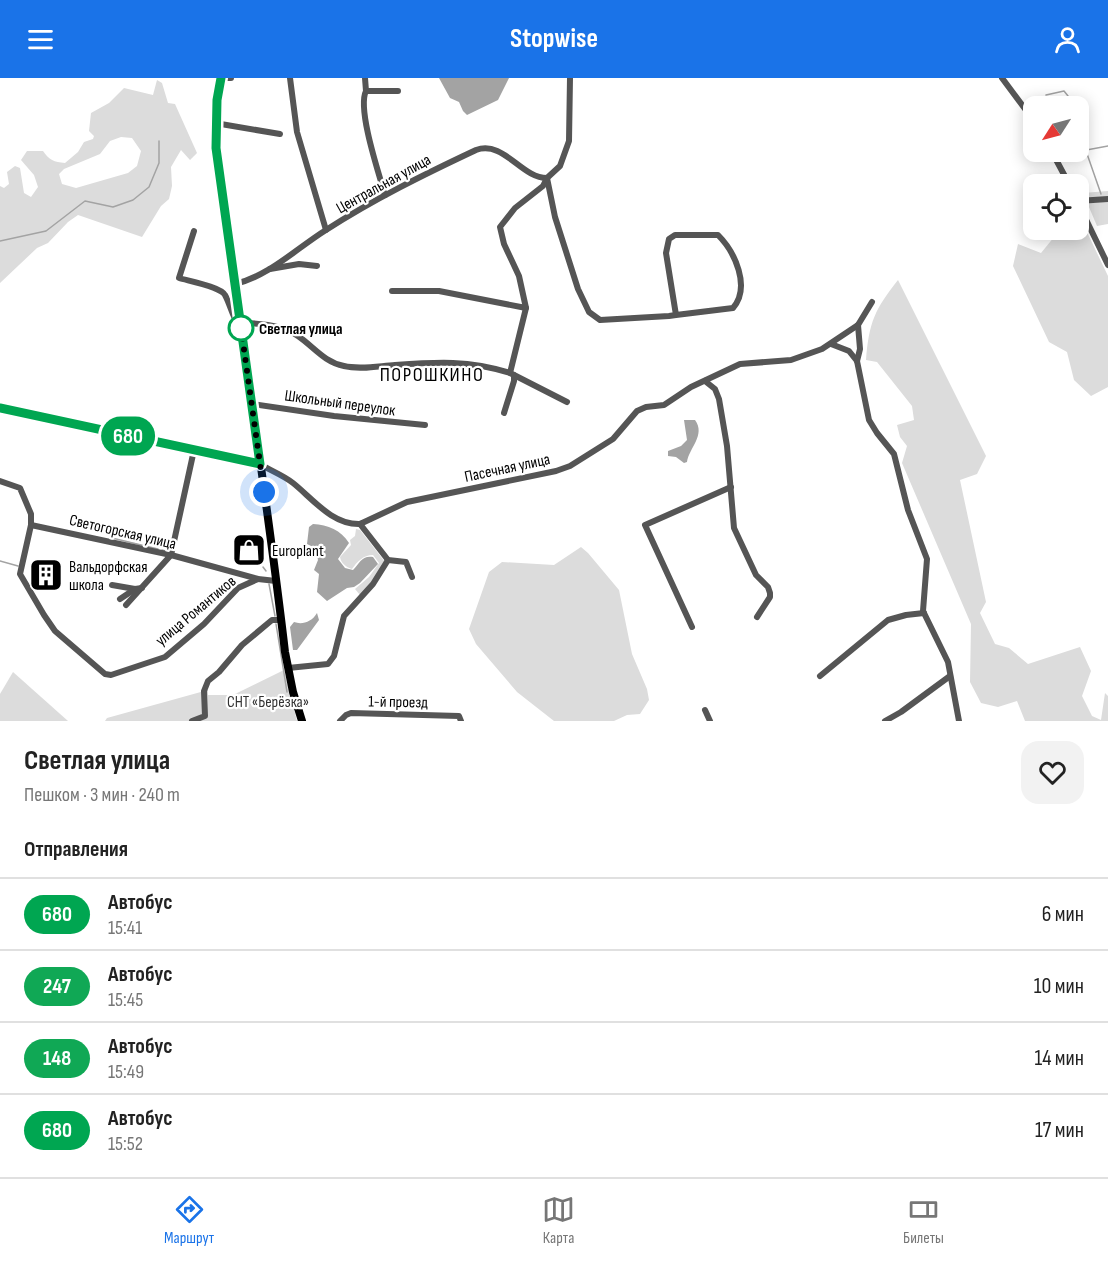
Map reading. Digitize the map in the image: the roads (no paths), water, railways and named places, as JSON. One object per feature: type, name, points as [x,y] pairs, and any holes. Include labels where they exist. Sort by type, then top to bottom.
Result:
[{"type":"main road","points":[[221,78],[215,123],[219,175],[288,668],[302,721]]},
{"type":"street","points":[[221,78],[231,78]]},
{"type":"street","points":[[290,78],[297,132],[326,230]]},
{"type":"street","points":[[365,78],[366,92],[362,99],[375,162],[385,195]]},
{"type":"street","points":[[504,413],[514,381],[512,374],[526,308],[519,276],[504,244],[501,227],[515,208],[543,186],[547,178],[560,166],[568,141],[570,78]]},
{"type":"street","points":[[1002,78],[1023,106]]},
{"type":"street","points":[[366,92],[398,92]]},
{"type":"street","points":[[215,123],[280,134]]},
{"type":"street","name":"Центральная улица","points":[[235,284],[245,282],[268,269],[326,230],[385,195],[484,147],[504,154],[538,178],[547,178]]},
{"type":"street","points":[[547,178],[555,217],[574,279],[589,312],[600,320],[676,315],[733,308],[740,300],[741,283],[737,267],[726,243],[718,235],[675,235],[669,239],[666,253],[676,315]]},
{"type":"street","points":[[1089,201],[1108,199]]},
{"type":"street","points":[[1089,225],[1108,265]]},
{"type":"street","points":[[194,231],[179,278],[221,291],[226,297],[234,320],[241,325],[279,327],[289,331],[298,335],[324,359],[342,366],[465,363],[490,367],[512,374],[567,402]]},
{"type":"street","points":[[268,269],[299,264],[317,266]]},
{"type":"street","points":[[392,291],[439,291],[526,308]]},
{"type":"street","name":"Пасечная улица","points":[[360,524],[407,502],[563,469],[613,439],[637,411],[646,407],[664,405],[680,394],[740,364],[791,360],[804,357],[831,344],[858,325],[872,302]]},
{"type":"street","points":[[858,325],[860,349],[858,361],[870,420],[894,454],[908,510],[927,559],[924,613],[948,662],[959,721]]},
{"type":"street","points":[[831,344],[849,351],[858,361]]},
{"type":"street","points":[[705,381],[716,389],[719,399],[734,528],[756,575],[770,593],[770,597],[757,616]]},
{"type":"street","name":"Школьный переулок","points":[[252,404],[334,416],[425,425]]},
{"type":"street","points":[[0,408],[260,464],[293,483],[329,514],[348,523],[360,524],[388,560],[406,562],[412,577]]},
{"type":"street","points":[[126,605],[171,555],[194,450]]},
{"type":"street","points":[[0,481],[20,488],[31,514],[31,525]]},
{"type":"street","points":[[692,627],[645,525],[731,487]]},
{"type":"street","name":"Светогорская улица","points":[[31,525],[171,555],[258,579],[276,581]]},
{"type":"street","name":"улица Романтиков","points":[[31,525],[20,574],[56,631],[99,671],[111,675],[165,657],[204,624],[238,588],[258,579]]},
{"type":"street","points":[[288,668],[328,664],[334,656],[344,616],[373,584],[388,560]]},
{"type":"street","points":[[112,585],[139,588]]},
{"type":"street","points":[[120,599],[139,588]]},
{"type":"street","points":[[820,676],[888,620],[924,613]]},
{"type":"street","points":[[192,721],[205,716],[204,691],[208,681],[272,620],[281,620]]},
{"type":"street","points":[[885,721],[950,676]]},
{"type":"street","points":[[705,710],[710,721]]},
{"type":"street","name":"1-й проезд","points":[[340,721],[351,713],[460,718]]},
{"type":"waterway","points":[[1046,95],[1064,91],[1068,96]]},
{"type":"waterway","points":[[0,241],[46,231],[85,201],[113,207],[133,200],[149,187],[159,163],[159,141]]},
{"type":"waterway","points":[[1089,150],[1108,146]]},
{"type":"waterway","points":[[1089,160],[1101,194]]},
{"type":"waterway","points":[[0,412],[87,432]]},
{"type":"waterway","points":[[93,434],[116,439]]},
{"type":"waterway","points":[[121,440],[130,442]]},
{"type":"waterway","points":[[136,443],[144,445]]},
{"type":"waterway","points":[[150,446],[173,451]]},
{"type":"waterway","points":[[179,452],[190,454]]},
{"type":"waterway","points":[[112,538],[158,549]]},
{"type":"waterway","points":[[162,550],[169,552],[169,549]]},
{"type":"waterway","points":[[0,561],[18,566]]},
{"type":"waterway","points":[[263,567],[266,571]]},
{"type":"waterway","points":[[269,584],[275,616]]},
{"type":"waterway","points":[[276,624],[287,692]]},
{"type":"place","name":"Светлая улица","points":[[241,328]]},
{"type":"place","name":"Europlant","points":[[249,550]]},
{"type":"place","name":"Вальдорфская школа","points":[[46,575]]},
{"type":"district","name":"ПОРОШКИНО","points":[[432,374]]},
{"type":"park label","name":"СНТ «Берёзка»","points":[[268,701]]}]
